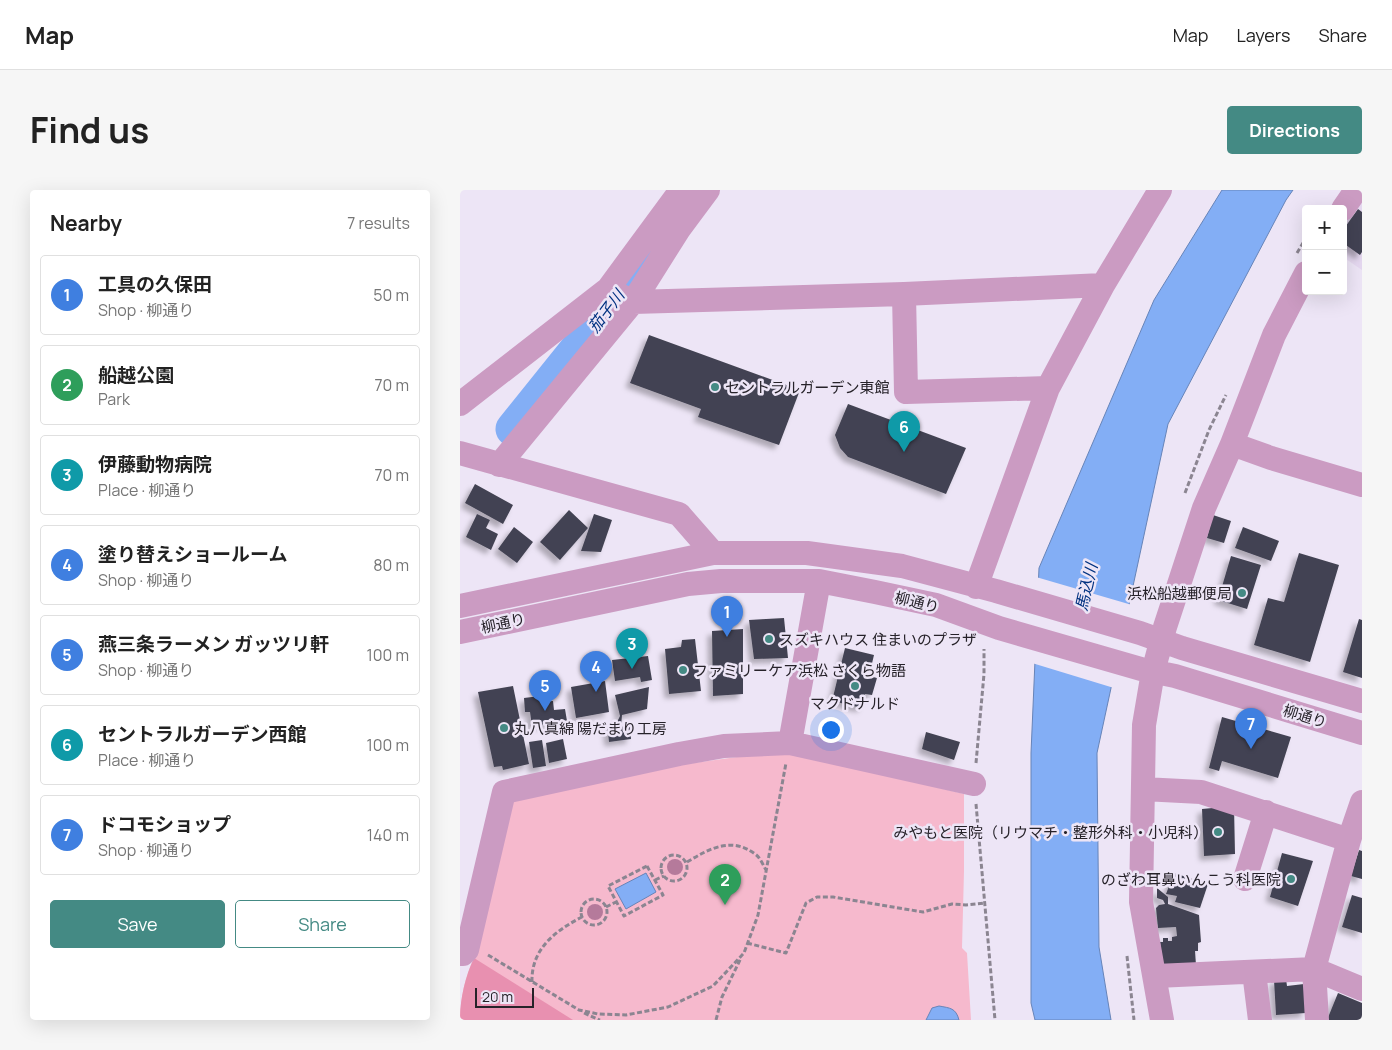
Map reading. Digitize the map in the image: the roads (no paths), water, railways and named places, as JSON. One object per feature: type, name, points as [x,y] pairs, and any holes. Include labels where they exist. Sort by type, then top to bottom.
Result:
[{"type":"street","points":[[460,404],[608,289],[681,190]]},
{"type":"street","points":[[500,465],[633,302],[679,229],[708,190]]},
{"type":"street","points":[[986,589],[1048,388],[1103,285],[1160,190]]},
{"type":"street","points":[[1346,205],[1356,190]]},
{"type":"street","points":[[1162,1020],[1156,976],[1141,902],[1144,725],[1151,637],[1232,444],[1274,335],[1302,281]]},
{"type":"street","points":[[608,289],[633,302],[904,294],[1103,285]]},
{"type":"street","points":[[904,294],[906,392],[1048,388]]},
{"type":"street","points":[[1232,444],[1271,458],[1362,485]]},
{"type":"street","points":[[460,453],[679,514],[713,553]]},
{"type":"street","name":"柳通り","points":[[460,606],[713,553],[807,553],[902,566],[1151,637],[1362,701]]},
{"type":"street","points":[[790,743],[819,581]]},
{"type":"street","name":"柳通り","points":[[460,632],[688,584],[819,581],[936,606],[999,628],[1147,671],[1175,676],[1362,733]]},
{"type":"street","points":[[463,952],[504,792],[688,752],[724,746],[790,743],[974,784]]},
{"type":"street","points":[[1143,789],[1202,792],[1350,840]]},
{"type":"street","points":[[1317,1020],[1314,969],[1362,802]]},
{"type":"street","points":[[1245,879],[1266,812]]},
{"type":"street","points":[[1156,976],[1314,969],[1362,990]]},
{"type":"street","points":[[1254,972],[1260,1020]]},
{"type":"water","name":"馬込川","points":[[1222,190],[1293,190],[1168,424],[1097,753],[1099,947],[1111,1020],[1035,1020],[1031,1003],[1031,753],[1039,568],[1154,300]]},
{"type":"water","points":[[646,873],[656,892],[626,909],[615,889]]},
{"type":"water","points":[[939,1006],[954,1011],[959,1020],[926,1020],[932,1008]]},
{"type":"waterway","name":"茄子川","points":[[513,429],[607,312],[660,237]]},
{"type":"place","name":"セントラルガーデン東館","points":[[715,387]]},
{"type":"place","name":"セントラルガーデン西館","points":[[904,452]]},
{"type":"place","name":"浜松船越郵便局","points":[[1242,593]]},
{"type":"place","name":"工具の久保田","points":[[727,637]]},
{"type":"place","name":"スズキハウス 住まいのプラザ","points":[[769,639]]},
{"type":"place","name":"伊藤動物病院","points":[[632,669]]},
{"type":"place","name":"ファミリーケア浜松 さくら物語","points":[[683,670]]},
{"type":"place","name":"マクドナルド","points":[[855,686]]},
{"type":"place","name":"塗り替えショールーム","points":[[596,692]]},
{"type":"place","name":"燕三条ラーメン ガッツリ軒","points":[[545,711]]},
{"type":"place","name":"丸八真綿 陽だまり工房","points":[[504,728]]},
{"type":"place","name":"ドコモショップ","points":[[1251,749]]},
{"type":"place","name":"みやもと医院（リウマチ・整形外科・小児科）","points":[[1218,832]]},
{"type":"place","name":"のざわ耳鼻いんこう科医院","points":[[1291,879]]},
{"type":"place","name":"船越公園","points":[[725,905]]}]
